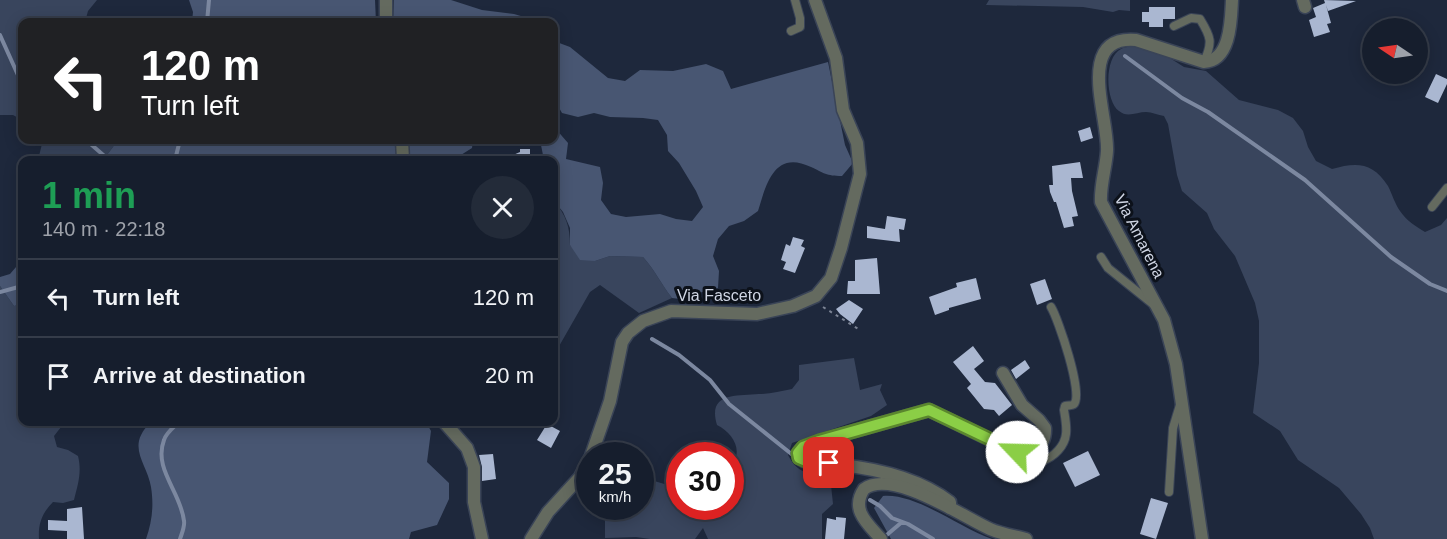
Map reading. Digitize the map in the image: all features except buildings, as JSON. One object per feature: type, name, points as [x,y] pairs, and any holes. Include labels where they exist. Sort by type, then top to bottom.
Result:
[{"type":"street","points":[[386,0],[386,18]]},
{"type":"street","name":"Via Fasceto","points":[[595,442],[610,401],[622,342],[628,333],[643,321],[671,311],[757,314],[806,302],[827,285],[841,248],[860,174],[857,143],[843,110],[836,58],[815,0]]},
{"type":"street","points":[[1204,62],[1215,59],[1222,51],[1229,30],[1232,0]]},
{"type":"street","name":"Via Amarena","points":[[1202,539],[1176,364],[1164,320],[1101,202],[1100,193],[1107,150],[1100,96],[1100,61],[1108,48],[1127,39],[1204,62]]},
{"type":"street","points":[[950,508],[950,502],[937,492],[907,480],[842,465],[808,462],[799,458],[798,453],[803,447],[819,441],[929,410],[1017,452],[1034,451],[1045,435],[1043,424],[1022,405],[1003,373]]},
{"type":"street","points":[[448,426],[467,448],[474,467],[474,502],[482,539]]},
{"type":"street","name":"Via Fasceto","points":[[531,539],[548,512],[576,481]]},
{"type":"street","points":[[881,539],[862,516],[858,507],[860,496],[867,487],[877,484],[892,485],[926,495],[992,530],[1026,539]]},
{"type":"lane","points":[[792,31],[800,27],[801,23],[795,0]]},
{"type":"lane","points":[[1174,26],[1194,17],[1200,19],[1211,43],[1204,62]]},
{"type":"lane","points":[[1431,207],[1447,188]]},
{"type":"lane","points":[[1101,257],[1108,268],[1139,295],[1157,307]]},
{"type":"lane","points":[[994,442],[1005,458],[1017,463],[1028,464],[1042,462],[1052,456],[1062,445],[1066,434],[1065,406],[1076,401],[1076,392],[1069,357],[1051,307]]},
{"type":"lane","points":[[1169,492],[1173,428],[1181,402]]},
{"type":"path","points":[[806,302],[831,311],[860,330]]},
{"type":"shaded area","points":[[0,0],[97,0],[88,11],[86,18],[18,18],[18,118],[13,115],[0,115]]},
{"type":"shaded area","points":[[189,0],[375,0],[376,18],[192,18]]},
{"type":"shaded area","points":[[394,0],[451,0],[482,10],[528,18],[393,18]]},
{"type":"shaded area","points":[[989,0],[1130,0],[1130,11],[1113,12],[1083,7],[986,5]]},
{"type":"shaded area","points":[[558,42],[570,47],[608,78],[625,81],[640,70],[673,71],[706,64],[723,71],[731,89],[828,62],[845,145],[853,163],[842,176],[829,175],[798,163],[780,166],[774,172],[764,191],[758,211],[744,221],[729,226],[718,239],[713,256],[719,271],[718,288],[702,292],[688,300],[672,298],[643,257],[610,256],[595,261],[580,260],[570,245],[570,228],[558,206],[558,156],[543,156],[541,144],[558,144],[558,131],[568,143],[566,159],[600,167],[603,183],[601,200],[611,214],[626,217],[660,214],[692,221],[703,207],[679,163],[668,151],[667,135],[658,120],[610,117],[594,113],[578,117],[562,113],[558,106]]},
{"type":"shaded area","points":[[1127,47],[1139,47],[1165,55],[1184,67],[1206,71],[1239,100],[1278,110],[1293,118],[1303,131],[1316,161],[1332,169],[1349,165],[1370,168],[1388,186],[1403,215],[1425,232],[1441,225],[1447,218],[1447,539],[1374,539],[1361,514],[1339,488],[1298,460],[1280,431],[1253,413],[1259,363],[1259,321],[1255,303],[1235,256],[1214,229],[1207,213],[1182,191],[1168,124],[1164,116],[1148,112],[1122,113],[1114,106],[1111,98],[1108,79],[1115,54]]},
{"type":"shaded area","points":[[42,144],[114,144],[106,156],[39,156]]},
{"type":"shaded area","points":[[114,144],[396,144],[397,156],[106,156]]},
{"type":"shaded area","points":[[408,144],[472,144],[472,148],[459,156],[409,156]]},
{"type":"shaded area","points":[[558,206],[566,222],[570,245],[595,261],[610,256],[643,257],[672,298],[639,313],[600,285],[590,292],[558,348]]},
{"type":"shaded area","points":[[18,265],[18,305],[14,306],[0,286],[0,277],[10,274]]},
{"type":"shaded area","points":[[0,286],[14,306],[18,305],[18,426],[62,426],[54,436],[57,447],[78,456],[80,467],[74,500],[63,503],[53,502],[49,506],[39,528],[39,539],[0,539]]},
{"type":"shaded area","points":[[854,358],[860,390],[882,384],[880,390],[887,405],[871,416],[792,443],[788,455],[802,471],[836,475],[831,485],[833,504],[822,514],[822,539],[708,539],[703,528],[695,539],[605,538],[605,520],[654,520],[654,481],[666,484],[666,520],[744,520],[744,442],[734,442],[723,428],[717,425],[716,407],[720,401],[733,396],[767,394],[792,389],[799,380],[799,365]]},
{"type":"shaded area","points":[[147,426],[428,426],[431,431],[427,462],[449,483],[449,499],[437,525],[411,532],[409,539],[146,539],[152,514],[152,494],[149,478],[140,455],[139,439]]},
{"type":"shaded area","points":[[883,496],[896,497],[924,505],[992,539],[891,539],[874,508]]},
{"type":"waterway","points":[[207,18],[209,0]]},
{"type":"waterway","points":[[0,35],[18,75]]},
{"type":"waterway","points":[[1125,56],[1182,98],[1208,112],[1305,180],[1391,257],[1430,284],[1447,291]]},
{"type":"waterway","points":[[91,144],[104,156]]},
{"type":"waterway","points":[[176,156],[179,144]]},
{"type":"waterway","points":[[0,292],[18,287]]},
{"type":"waterway","points":[[652,339],[679,355],[710,380],[729,404],[794,456]]},
{"type":"waterway","points":[[174,426],[164,440],[162,461],[182,510],[184,525],[180,539]]},
{"type":"waterway","points":[[813,468],[831,476]]},
{"type":"waterway","points":[[870,500],[892,518],[908,524],[933,539]]},
{"type":"waterway","points":[[882,539],[902,522]]},
{"type":"route","points":[[829,463],[804,461],[799,458],[798,453],[803,447],[819,441],[929,410],[1017,452]]}]
